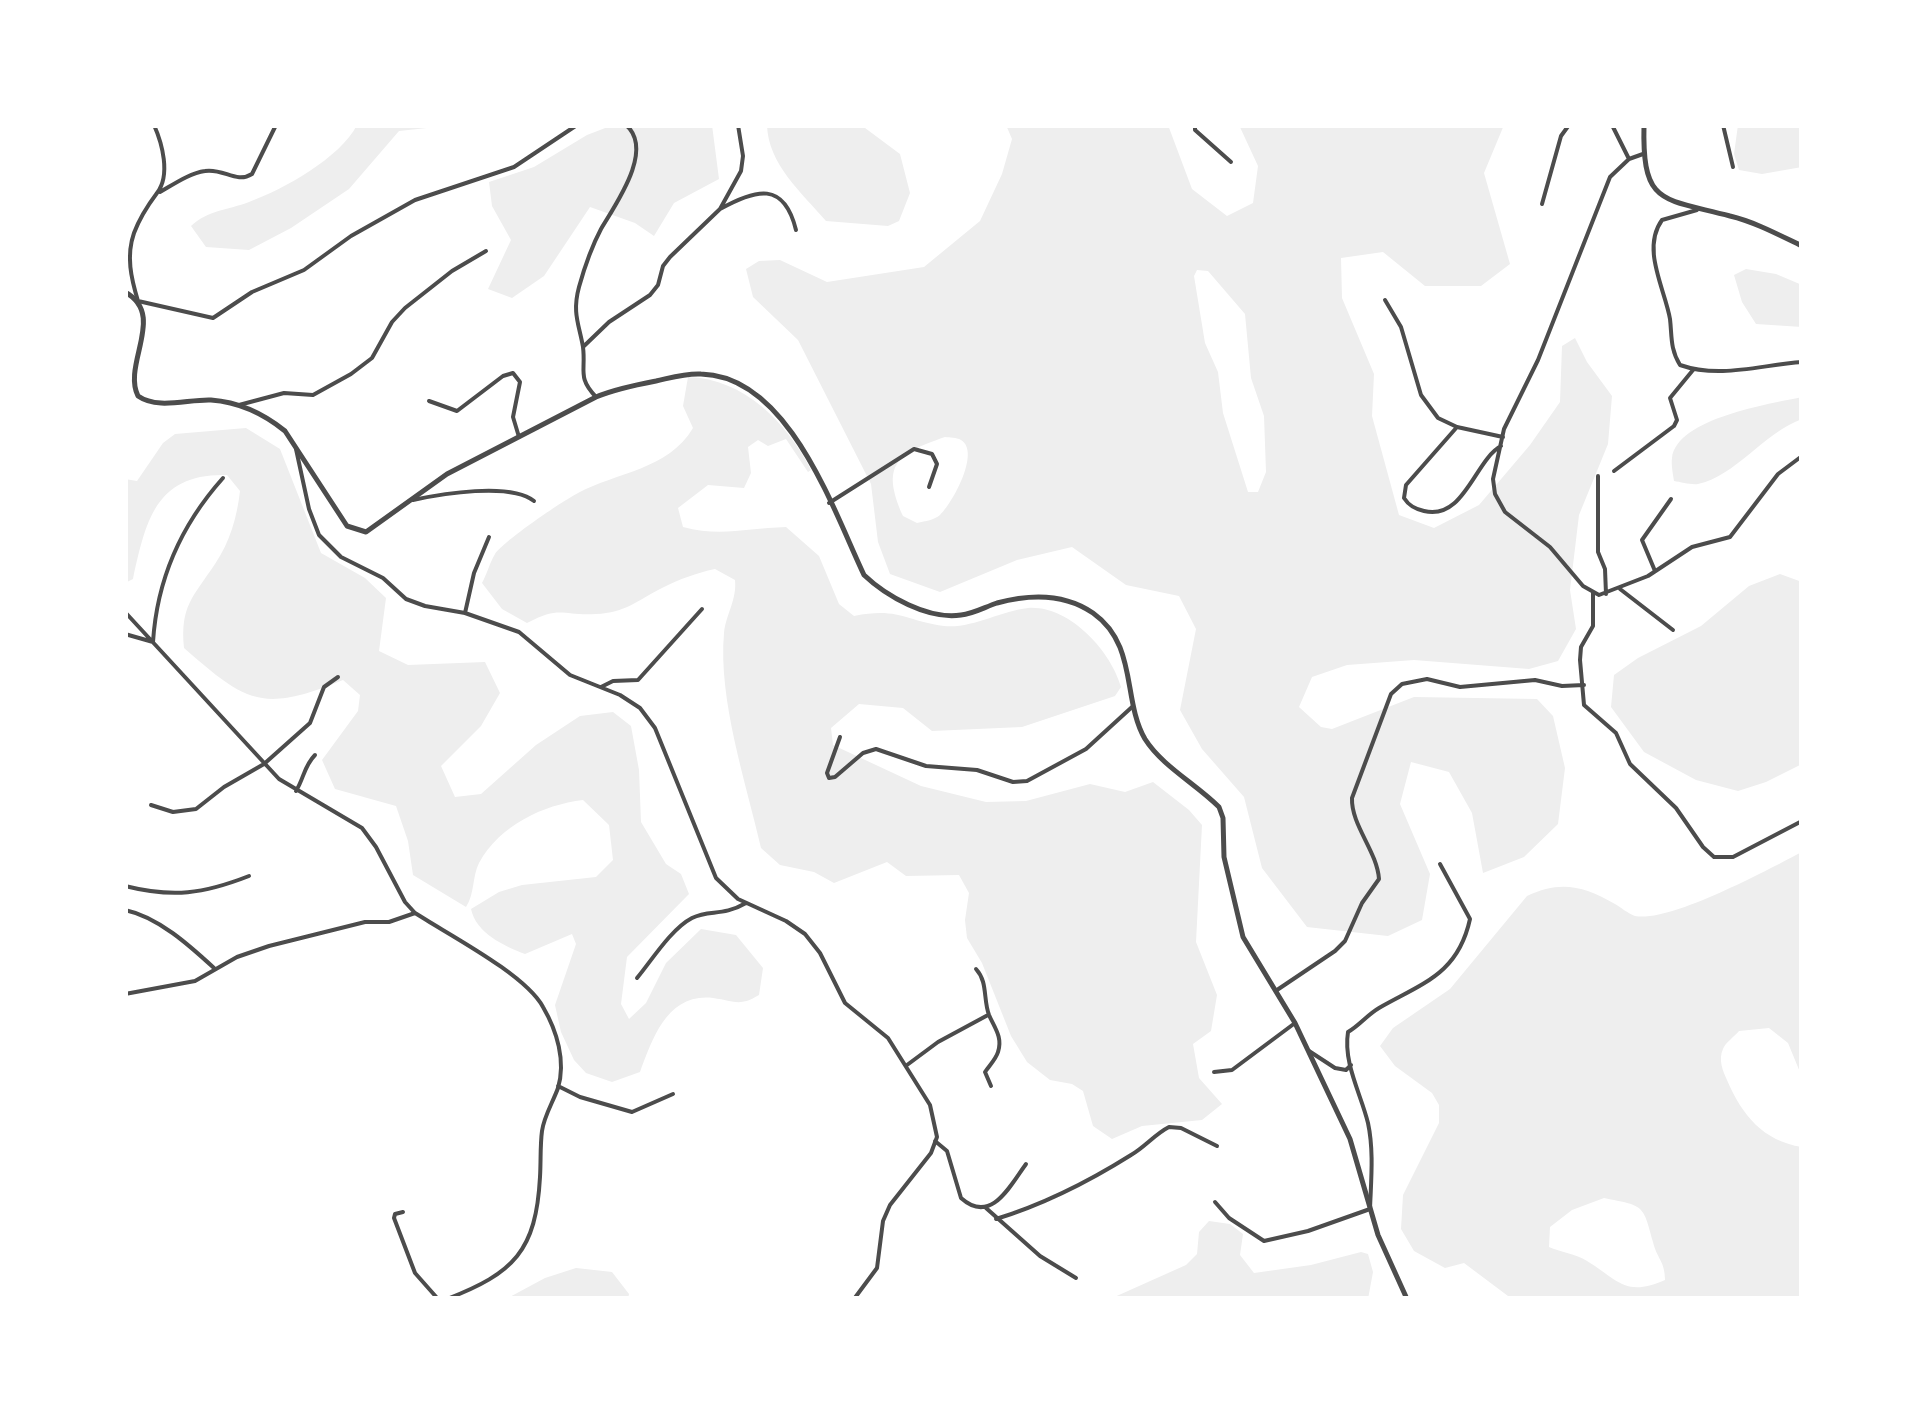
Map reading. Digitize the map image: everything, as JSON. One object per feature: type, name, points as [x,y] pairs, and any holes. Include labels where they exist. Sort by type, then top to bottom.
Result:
[{"type":"street","points":[[154,125],[161,141],[163,164],[157,194]]},
{"type":"street","points":[[276,125],[247,177],[235,178],[212,170],[197,172],[148,201],[129,257],[144,325],[132,376],[138,396],[154,403],[212,400],[238,405],[273,421],[295,445],[346,526],[366,532],[448,474],[596,397],[688,375],[714,376],[734,382],[789,426],[864,575],[878,588],[923,610],[943,615],[962,615],[1036,596],[1062,598],[1094,614],[1115,636],[1127,665],[1145,738],[1160,756],[1219,806],[1224,857],[1244,937],[1295,1023],[1350,1139],[1378,1236],[1407,1299]]},
{"type":"street","points":[[125,292],[138,302],[213,318],[252,292],[304,270],[351,236],[415,200],[514,168],[578,125]]},
{"type":"street","points":[[596,397],[582,379],[583,347],[574,310],[600,232],[623,195],[636,152],[636,138],[626,125]]},
{"type":"street","points":[[720,208],[743,164],[738,125]]},
{"type":"street","points":[[1195,125],[1195,130],[1231,162]]},
{"type":"street","points":[[1542,204],[1562,136],[1569,125]]},
{"type":"street","points":[[1612,125],[1628,159]]},
{"type":"street","points":[[1644,125],[1643,154],[1653,189],[1676,203],[1753,223],[1802,246]]},
{"type":"street","points":[[1723,125],[1733,167]]},
{"type":"street","points":[[1643,154],[1628,159],[1610,177],[1503,438],[1493,479],[1505,512],[1550,547],[1593,593],[1606,594],[1656,571],[1692,547],[1730,538],[1778,474],[1802,456]]},
{"type":"street","points":[[583,347],[609,322],[650,295],[670,257],[720,208],[748,194],[770,196],[784,202],[791,211],[796,230]]},
{"type":"street","points":[[1696,210],[1662,220],[1654,243],[1658,281],[1671,324],[1673,354],[1680,364],[1694,370],[1726,372],[1802,362]]},
{"type":"street","points":[[238,405],[284,393],[313,395],[352,374],[372,358],[392,322],[405,308],[452,271],[486,251]]},
{"type":"street","points":[[1384,300],[1401,326],[1421,395],[1438,418],[1503,438]]},
{"type":"street","points":[[1614,471],[1674,426],[1677,420],[1670,398],[1694,370]]},
{"type":"street","points":[[429,401],[457,412],[502,376],[513,373],[520,382],[513,418],[519,437]]},
{"type":"street","points":[[1457,426],[1406,485],[1404,498],[1409,505],[1430,512],[1450,506],[1469,487],[1492,452],[1502,446]]},
{"type":"street","points":[[295,445],[319,536],[341,557],[383,578],[406,599],[465,613],[519,632],[570,675],[640,708],[656,728],[716,878],[746,903],[805,934],[820,953],[845,1003],[888,1038],[907,1065],[930,1105],[936,1141],[924,1163],[890,1205],[883,1221],[877,1268],[854,1299]]},
{"type":"street","points":[[830,503],[914,449],[932,454],[937,464],[929,487]]},
{"type":"street","points":[[1598,476],[1598,552],[1606,594]]},
{"type":"street","points":[[153,642],[161,595],[178,539],[197,507],[222,478]]},
{"type":"street","points":[[413,500],[462,491],[520,494],[534,501]]},
{"type":"street","points":[[1656,571],[1642,540],[1671,499]]},
{"type":"street","points":[[465,613],[474,573],[489,537]]},
{"type":"street","points":[[1620,589],[1673,630]]},
{"type":"street","points":[[1593,593],[1593,626],[1581,647],[1584,705],[1616,733],[1630,764],[1676,808],[1703,847],[1714,856],[1733,857],[1802,821]]},
{"type":"street","points":[[601,688],[613,682],[638,680],[702,609]]},
{"type":"street","points":[[125,612],[264,764],[296,791],[362,828],[415,913],[529,987],[543,1006],[560,1050],[562,1069],[542,1127],[534,1224],[520,1254],[494,1278],[447,1299]]},
{"type":"street","points":[[125,634],[153,642]]},
{"type":"street","points":[[150,805],[173,812],[196,809],[264,764],[310,724],[324,687],[338,677]]},
{"type":"street","points":[[1276,990],[1345,941],[1362,903],[1379,879],[1352,808],[1352,798],[1391,694],[1402,684],[1427,679],[1460,686],[1535,680],[1562,686],[1584,685]]},
{"type":"street","points":[[840,737],[827,773],[829,778],[876,749],[926,766],[977,770],[1020,782],[1086,749],[1135,703]]},
{"type":"street","points":[[296,791],[303,780],[305,765],[315,755]]},
{"type":"street","points":[[1370,1210],[1372,1162],[1368,1124],[1351,1065],[1348,1032],[1377,1009],[1437,977],[1456,957],[1470,919],[1440,864]]},
{"type":"street","points":[[125,886],[159,895],[180,895],[218,888],[249,876]]},
{"type":"street","points":[[637,978],[686,922],[704,915],[728,913],[746,903]]},
{"type":"street","points":[[125,910],[139,913],[177,937],[214,968]]},
{"type":"street","points":[[125,994],[194,981],[214,968],[269,946],[365,922],[389,922],[415,913]]},
{"type":"street","points":[[976,969],[983,977],[989,1015],[999,1040],[998,1054],[985,1072],[991,1086]]},
{"type":"street","points":[[907,1065],[938,1042],[989,1015]]},
{"type":"street","points":[[1214,1072],[1232,1070],[1295,1023]]},
{"type":"street","points":[[1309,1050],[1335,1068],[1346,1070],[1351,1065]]},
{"type":"street","points":[[558,1086],[580,1097],[632,1112],[672,1094]]},
{"type":"street","points":[[996,1219],[1044,1204],[1082,1184],[1143,1148],[1169,1127],[1181,1128],[1218,1146]]},
{"type":"street","points":[[936,1141],[948,1151],[962,1198],[970,1206],[986,1208],[998,1201],[1026,1164]]},
{"type":"street","points":[[1215,1202],[1229,1218],[1264,1241],[1308,1232],[1370,1210]]},
{"type":"street","points":[[986,1208],[1048,1262],[1076,1278]]},
{"type":"street","points":[[403,1212],[394,1215],[415,1272],[438,1299]]},
{"type":"shaded area","points":[[357,125],[455,125],[399,131],[349,189],[291,228],[249,250],[206,247],[191,226],[211,213],[249,202],[294,181],[338,149]]},
{"type":"shaded area","points":[[613,125],[712,125],[719,179],[674,203],[654,236],[635,223],[590,207],[544,276],[512,298],[488,289],[511,240],[492,206],[489,182],[534,167],[587,135]]},
{"type":"shaded area","points":[[767,125],[861,125],[900,154],[910,193],[899,221],[888,226],[826,221],[780,165]]},
{"type":"shaded area","points":[[1006,125],[1168,125],[1192,189],[1227,216],[1253,203],[1258,166],[1239,125],[1504,125],[1484,173],[1510,264],[1481,286],[1425,286],[1383,252],[1341,258],[1342,298],[1374,374],[1372,416],[1399,515],[1434,528],[1479,505],[1560,402],[1562,346],[1575,338],[1612,396],[1608,444],[1579,515],[1570,590],[1576,629],[1558,661],[1529,669],[1414,660],[1347,665],[1312,677],[1299,707],[1321,727],[1332,729],[1414,697],[1537,699],[1553,716],[1565,768],[1558,824],[1524,857],[1483,873],[1472,813],[1449,772],[1411,762],[1400,804],[1430,874],[1422,920],[1388,936],[1307,927],[1262,868],[1244,797],[1202,749],[1180,710],[1196,629],[1179,596],[1126,585],[1072,547],[1017,560],[940,592],[890,574],[878,542],[871,484],[798,340],[753,297],[746,269],[759,261],[780,260],[827,282],[924,267],[980,221],[1002,174],[1012,139]],"holes":[[[1197,270],[1208,271],[1245,314],[1251,378],[1264,416],[1266,472],[1258,492],[1248,492],[1223,413],[1218,372],[1205,343],[1194,276]],[[945,437],[959,439],[966,446],[966,466],[940,515],[917,523],[903,516],[893,474],[904,456]]]},
{"type":"shaded area","points":[[1738,125],[1802,125],[1802,167],[1762,174],[1739,170],[1734,154]]},
{"type":"shaded area","points":[[1746,269],[1776,274],[1802,285],[1802,327],[1756,324],[1742,302],[1734,275]]},
{"type":"shaded area","points":[[688,377],[728,386],[762,406],[789,436],[811,470],[808,472],[786,439],[768,446],[758,440],[748,447],[751,473],[744,488],[708,485],[678,508],[683,527],[722,532],[786,527],[819,556],[839,604],[854,616],[892,614],[954,626],[1028,608],[1043,609],[1073,622],[1108,659],[1121,687],[1115,696],[1022,727],[932,731],[903,708],[859,704],[831,728],[833,745],[921,786],[986,802],[1026,801],[1090,784],[1125,792],[1153,782],[1189,810],[1202,825],[1196,942],[1217,995],[1211,1031],[1193,1044],[1199,1078],[1222,1104],[1202,1120],[1142,1126],[1112,1139],[1093,1126],[1083,1091],[1072,1084],[1050,1080],[1027,1062],[1011,1036],[982,963],[967,938],[969,893],[959,875],[906,876],[887,862],[834,883],[814,872],[780,865],[761,848],[725,686],[724,633],[735,580],[715,569],[675,582],[615,611],[555,613],[527,623],[502,609],[482,583],[495,554],[534,522],[578,493],[656,461],[682,442],[693,428],[683,406]]},
{"type":"shaded area","points":[[1802,397],[1802,419],[1775,434],[1724,473],[1698,484],[1674,481],[1672,458],[1678,444],[1690,433],[1727,415]]},
{"type":"shaded area","points":[[246,428],[280,449],[321,553],[365,578],[386,598],[379,651],[408,665],[485,662],[500,693],[481,726],[441,766],[455,797],[481,794],[536,745],[580,716],[613,712],[631,726],[639,770],[641,822],[666,864],[681,874],[689,894],[627,957],[621,1004],[629,1019],[646,1003],[666,963],[701,929],[736,935],[763,968],[759,995],[741,1002],[697,998],[684,1003],[664,1020],[640,1072],[612,1082],[586,1073],[574,1060],[561,1032],[555,1005],[576,944],[572,934],[525,954],[485,932],[471,909],[499,892],[522,885],[596,877],[613,860],[609,825],[583,800],[524,819],[498,838],[479,863],[466,907],[413,875],[408,841],[396,806],[335,789],[322,760],[358,711],[360,695],[343,680],[293,697],[257,697],[224,681],[184,648],[186,612],[220,556],[235,520],[240,491],[227,475],[203,476],[169,491],[150,520],[133,579],[125,583],[125,479],[137,481],[163,443],[175,434]]},
{"type":"shaded area","points":[[1780,574],[1802,582],[1802,764],[1738,791],[1696,780],[1644,752],[1611,707],[1614,675],[1638,658],[1701,626],[1749,586]]},
{"type":"shaded area","points":[[1802,852],[1802,1077],[1788,1043],[1769,1028],[1739,1031],[1724,1047],[1721,1061],[1733,1093],[1747,1115],[1776,1139],[1802,1147],[1802,1299],[1512,1299],[1464,1263],[1445,1268],[1414,1251],[1401,1229],[1403,1195],[1439,1123],[1439,1105],[1432,1093],[1395,1066],[1380,1046],[1393,1028],[1450,989],[1527,896],[1550,888],[1572,887],[1604,898],[1635,916],[1651,916],[1695,903]],"holes":[[[1604,1198],[1634,1205],[1644,1213],[1665,1280],[1631,1287],[1583,1259],[1549,1247],[1550,1227],[1572,1210]]]},
{"type":"shaded area","points":[[1209,1221],[1230,1224],[1243,1234],[1240,1255],[1254,1273],[1311,1265],[1361,1252],[1368,1254],[1373,1272],[1368,1299],[1110,1299],[1186,1265],[1197,1254],[1199,1232]]},
{"type":"shaded area","points":[[576,1268],[612,1272],[629,1294],[628,1299],[506,1299],[545,1278]]}]
